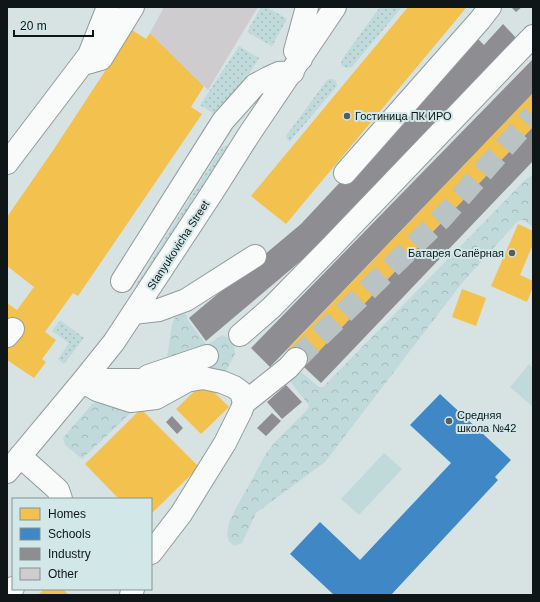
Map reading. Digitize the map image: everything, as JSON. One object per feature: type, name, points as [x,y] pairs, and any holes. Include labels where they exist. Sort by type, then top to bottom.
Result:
[{"type":"street","points":[[7,163],[89,55],[108,7]]},
{"type":"street","points":[[82,64],[101,59],[134,7]]},
{"type":"street","points":[[122,281],[223,121],[255,85],[297,65],[295,51],[307,7]]},
{"type":"street","points":[[345,173],[475,26],[490,7]]},
{"type":"street","name":"Stanyukovicha Street","points":[[14,464],[114,342],[250,133],[297,65],[326,13]]},
{"type":"street","points":[[240,335],[271,308],[331,247],[533,36]]},
{"type":"street","points":[[211,142],[250,133]]},
{"type":"street","points":[[133,313],[159,310],[186,300],[255,256]]},
{"type":"street","points":[[135,380],[207,356]]},
{"type":"street","points":[[152,552],[180,514],[208,471],[225,443],[244,403],[288,368],[296,359]]},
{"type":"street","points":[[82,382],[103,380],[186,381],[203,378],[222,382],[234,387],[241,392],[244,403]]},
{"type":"street","points":[[82,382],[97,390],[131,401],[156,398],[186,381]]},
{"type":"street","points":[[14,464],[58,490],[61,498]]},
{"type":"green space","points":[[261,7],[267,7],[287,19],[272,46],[247,32]]},
{"type":"green space","points":[[380,7],[402,7],[352,67],[347,68],[342,66],[341,63],[343,58]]},
{"type":"green space","points":[[239,46],[259,58],[221,118],[200,105]]},
{"type":"green space","points":[[329,79],[336,81],[337,86],[292,139],[288,141],[286,136]]},
{"type":"green space","points":[[234,145],[137,290],[136,285],[222,147]]},
{"type":"green space","points":[[532,176],[533,227],[523,220],[518,221],[462,283],[325,462],[256,513],[242,543],[234,546],[229,541],[227,535],[229,522],[235,510],[267,452],[309,407],[292,384],[289,376],[297,371],[301,372],[319,387],[323,387],[527,178]]},
{"type":"green space","points":[[182,313],[187,315],[187,319],[206,344],[209,344],[222,335],[230,338],[234,344],[235,354],[227,369],[222,374],[166,364],[172,325],[174,319]]},
{"type":"green space","points":[[60,320],[84,338],[64,364],[58,359],[69,343],[52,331]]},
{"type":"green space","points":[[529,364],[533,368],[533,407],[510,387]]},
{"type":"green space","points":[[102,400],[137,407],[82,459],[65,445],[63,438],[92,404]]},
{"type":"green space","points":[[384,453],[402,469],[359,515],[341,499]]},
{"type":"building: Homes","name":"Гостиница ПК ИРО","points":[[408,7],[466,8],[286,224],[251,196]]},
{"type":"building: Homes","points":[[132,30],[146,39],[150,33],[204,86],[191,107],[202,114],[78,296],[73,293],[45,332],[56,340],[42,359],[46,362],[34,378],[7,360],[7,303],[17,310],[34,287],[7,266],[7,217],[54,149]]},
{"type":"building: Homes","points":[[533,93],[533,127],[304,367],[287,350]]},
{"type":"building: Homes","points":[[518,224],[533,231],[533,244],[520,275],[533,281],[533,287],[527,302],[491,286]]},
{"type":"building: Homes","points":[[462,289],[486,298],[476,326],[452,317]]},
{"type":"building: Homes","points":[[204,382],[229,407],[201,434],[176,409]]},
{"type":"building: Homes","points":[[141,409],[199,467],[152,513],[152,498],[118,498],[85,464]]},
{"type":"building: Homes","points":[[43,590],[64,590],[69,595],[38,595]]},
{"type":"building: Schools","points":[[440,394],[511,460],[495,477],[498,480],[391,595],[334,595],[290,554],[320,522],[360,560],[451,463],[410,425]]},
{"type":"building: Industry","points":[[511,7],[522,7],[516,12]]},
{"type":"building: Industry","points":[[503,24],[518,40],[322,243],[206,341],[189,318],[301,224],[476,37],[484,45]]},
{"type":"building: Industry","points":[[533,59],[533,93],[270,367],[251,348]]},
{"type":"building: Industry","points":[[533,127],[533,161],[321,383],[304,367]]},
{"type":"building: Industry","points":[[286,385],[302,402],[282,419],[267,402]]},
{"type":"building: Industry","points":[[272,413],[281,421],[266,436],[257,428]]},
{"type":"building: Industry","points":[[172,416],[183,428],[177,434],[166,422]]},
{"type":"building: Other","points":[[164,7],[258,7],[208,90],[150,33]]},
{"type":"tunnel","points":[[296,359],[442,218],[533,115]]},
{"type":"place","name":"Гостиница ПК ИРО","points":[[347,116]]},
{"type":"place","name":"Батарея Сапёрная","points":[[512,253]]},
{"type":"place","name":"Средняя школа №42","points":[[449,421]]}]
